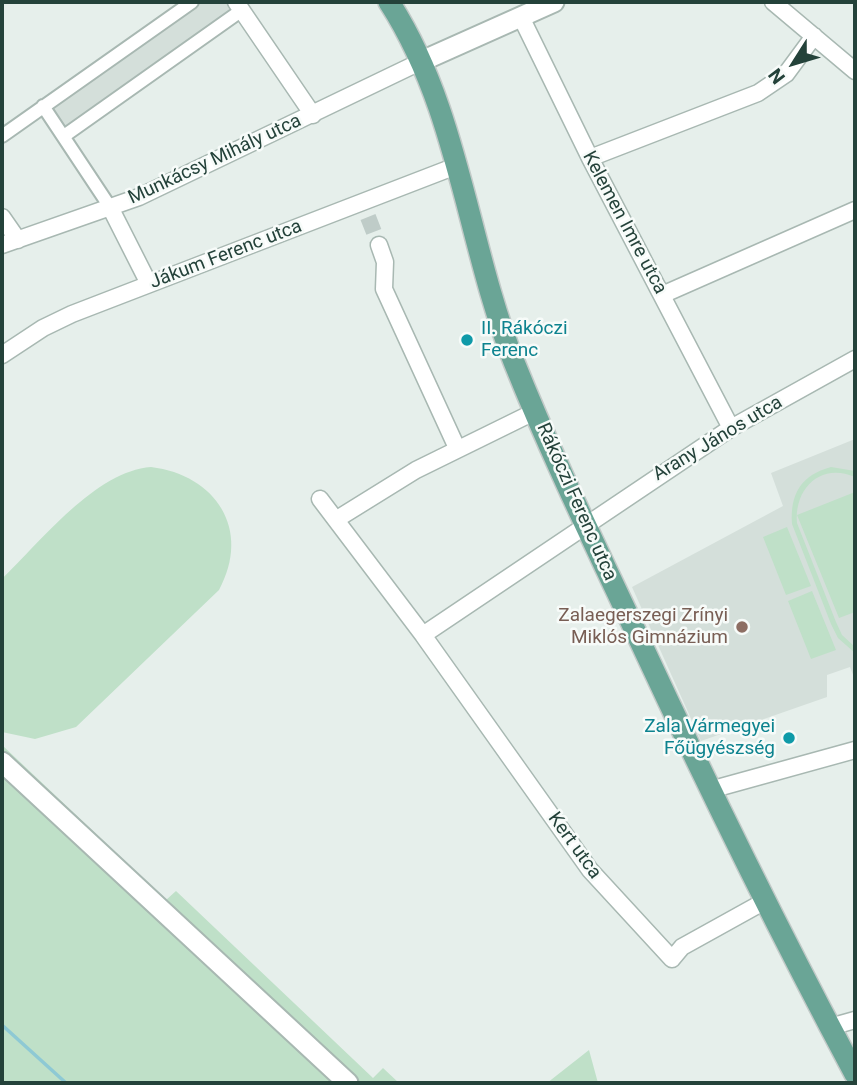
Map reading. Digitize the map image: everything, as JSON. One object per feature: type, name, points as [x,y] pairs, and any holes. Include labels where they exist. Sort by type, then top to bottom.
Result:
[{"type":"main road","name":"Rákóczi Ferenc utca","points":[[389,2],[422,61],[443,115],[487,285],[536,411],[586,526],[709,790],[855,1074]]},
{"type":"street","points":[[2,136],[192,2]]},
{"type":"street","points":[[422,61],[554,2]]},
{"type":"street","points":[[773,2],[813,39],[855,71]]},
{"type":"street","points":[[64,136],[244,4],[313,115]]},
{"type":"street","name":"Kelemen Imre utca","points":[[521,17],[590,158],[731,428]]},
{"type":"street","points":[[590,158],[758,93],[786,74],[813,39]]},
{"type":"street","name":"Munkácsy Mihály utca","points":[[2,246],[139,197],[422,61]]},
{"type":"street","points":[[44,106],[110,207],[149,284]]},
{"type":"street","name":"Jákum Ferenc utca","points":[[2,355],[72,314],[149,284],[365,209],[456,166]]},
{"type":"street","points":[[662,295],[855,210]]},
{"type":"street","points":[[2,216],[18,240]]},
{"type":"street","points":[[379,245],[385,259],[386,293],[457,448]]},
{"type":"street","name":"Arany János utca","points":[[586,526],[731,428],[855,359]]},
{"type":"street","points":[[337,519],[457,448],[536,411]]},
{"type":"street","name":"Kert utca","points":[[320,499],[423,635],[596,878],[672,959],[682,947],[765,901]]},
{"type":"street","points":[[423,635],[586,526]]},
{"type":"street","points":[[709,790],[855,750]]},
{"type":"street","points":[[2,762],[348,1083]]},
{"type":"street","points":[[830,1027],[855,1020]]},
{"type":"shaded area","points":[[197,2],[226,2],[234,14],[65,132],[47,106]]},
{"type":"shaded area","name":"Zalaegerszegi Zrínyi Miklós Gimnázium","points":[[855,439],[855,680],[850,667],[827,675],[827,697],[701,741],[632,587],[783,506],[771,473]]},
{"type":"green space","points":[[151,467],[174,472],[194,481],[210,494],[222,509],[229,527],[231,547],[228,568],[219,590],[76,727],[35,739],[2,732],[2,579],[70,510],[90,494],[130,471]]},
{"type":"green space","points":[[831,467],[855,471],[855,477],[831,473],[812,481],[800,499],[797,523],[836,622],[842,635],[855,647],[855,653],[838,638],[831,624],[792,524],[793,504],[800,487],[812,475]]},
{"type":"green space","points":[[855,492],[855,612],[839,618],[797,515]]},
{"type":"green space","points":[[787,527],[811,586],[786,595],[763,537]]},
{"type":"green space","points":[[812,591],[836,650],[811,659],[788,601]]},
{"type":"green space","points":[[2,745],[166,900],[176,891],[373,1078],[383,1068],[399,1083],[2,1083]]},
{"type":"green space","points":[[589,1050],[598,1083],[547,1083]]},
{"type":"waterway","points":[[2,1025],[66,1083]]},
{"type":"tunnel","points":[[368,217],[379,245]]},
{"type":"place","name":"II. Rákóczi Ferenc","points":[[467,340]]},
{"type":"place","name":"Zalaegerszegi Zrínyi Miklós Gimnázium","points":[[742,627]]},
{"type":"place","name":"Zala Vármegyei Főügyészség","points":[[789,738]]}]
